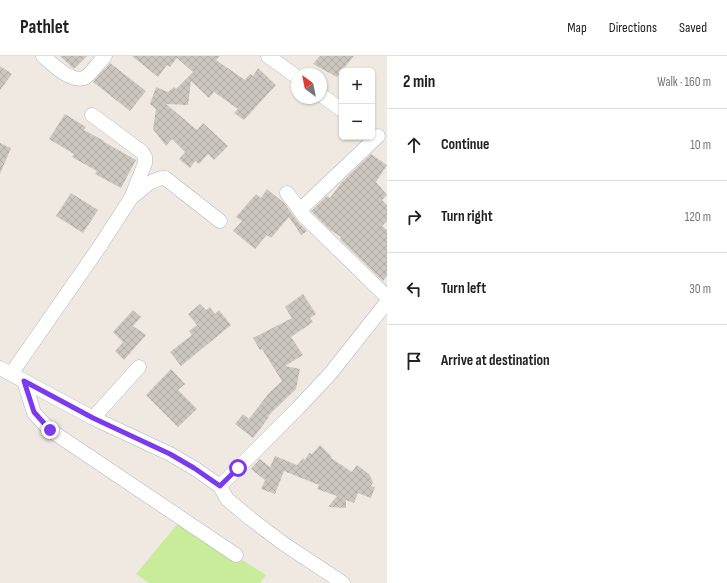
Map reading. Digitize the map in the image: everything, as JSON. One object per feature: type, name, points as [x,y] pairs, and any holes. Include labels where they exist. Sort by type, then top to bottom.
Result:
[{"type":"street","points":[[44,56],[65,74],[75,79],[81,79],[86,76],[105,56]]},
{"type":"street","points":[[268,56],[291,73]]},
{"type":"street","points":[[327,99],[339,108]]},
{"type":"street","points":[[92,115],[142,152],[145,157],[145,163],[131,198],[100,246],[6,371],[93,418],[170,454],[194,468],[220,486],[227,499],[251,519],[284,544],[343,583]]},
{"type":"street","points":[[304,206],[379,137]]},
{"type":"street","points":[[131,198],[154,180],[165,178],[220,221]]},
{"type":"street","points":[[287,193],[305,217],[387,297]]},
{"type":"street","points":[[220,486],[330,374],[387,302]]},
{"type":"street","points":[[93,418],[139,367]]},
{"type":"street","points":[[24,381],[34,412],[50,430],[236,556]]},
{"type":"green space","points":[[180,521],[266,575],[260,583],[149,583],[136,574]]},
{"type":"building","points":[[60,56],[87,56],[74,69]]},
{"type":"building","points":[[132,56],[220,56],[216,60],[245,80],[250,74],[253,76],[258,68],[276,85],[244,120],[234,113],[238,109],[214,92],[209,98],[191,81],[188,105],[166,104],[197,130],[203,123],[228,146],[214,160],[208,154],[199,164],[195,161],[190,168],[179,159],[185,152],[172,139],[166,146],[153,129],[156,109],[150,104],[156,87],[168,92],[174,87],[176,89],[193,72],[177,58],[170,67],[167,65],[158,77]]},
{"type":"building","points":[[320,56],[354,56],[344,68],[339,68],[339,75],[337,77],[327,72],[327,68],[320,68],[313,64]]},
{"type":"building","points":[[110,63],[146,91],[130,111],[93,82]]},
{"type":"building","points":[[0,66],[12,74],[0,90]]},
{"type":"building","points":[[65,114],[86,127],[84,130],[136,160],[121,188],[95,174],[97,171],[72,157],[74,154],[49,139]]},
{"type":"building","points":[[0,143],[11,148],[0,174]]},
{"type":"building","points":[[371,154],[387,165],[376,182],[387,195],[382,200],[387,205],[387,221],[382,226],[387,230],[387,276],[383,281],[340,239],[341,237],[330,230],[311,211],[327,196],[330,198],[341,183]]},
{"type":"building","points":[[267,189],[284,203],[298,222],[307,231],[301,235],[289,217],[271,238],[267,235],[255,249],[233,231],[242,221],[236,217],[256,194],[261,198]]},
{"type":"building","points":[[71,193],[98,210],[83,233],[56,216]]},
{"type":"building","points":[[303,294],[316,314],[310,318],[313,322],[291,337],[303,355],[285,366],[300,369],[296,389],[268,416],[269,417],[253,438],[235,424],[243,414],[249,419],[269,393],[282,381],[262,349],[260,350],[253,338],[292,318],[285,307]]},
{"type":"building","points":[[200,304],[206,310],[210,307],[215,314],[219,310],[231,325],[181,366],[170,352],[192,335],[189,331],[197,325],[188,314]]},
{"type":"building","points":[[133,310],[141,317],[133,326],[146,335],[124,360],[115,351],[123,342],[113,332]]},
{"type":"building","points":[[171,369],[185,384],[178,390],[197,409],[178,427],[146,395]]},
{"type":"building","points":[[320,445],[332,457],[331,458],[352,472],[357,465],[369,474],[373,482],[371,486],[375,487],[371,498],[358,493],[354,503],[346,500],[346,508],[328,507],[337,496],[317,489],[319,485],[284,471],[275,494],[261,489],[265,480],[251,469],[260,459],[270,467],[275,456],[297,465],[303,458],[305,460],[309,453],[312,454]]},
{"type":"route","points":[[50,430],[34,412],[24,381],[93,418],[170,454],[220,486],[238,468]]}]
